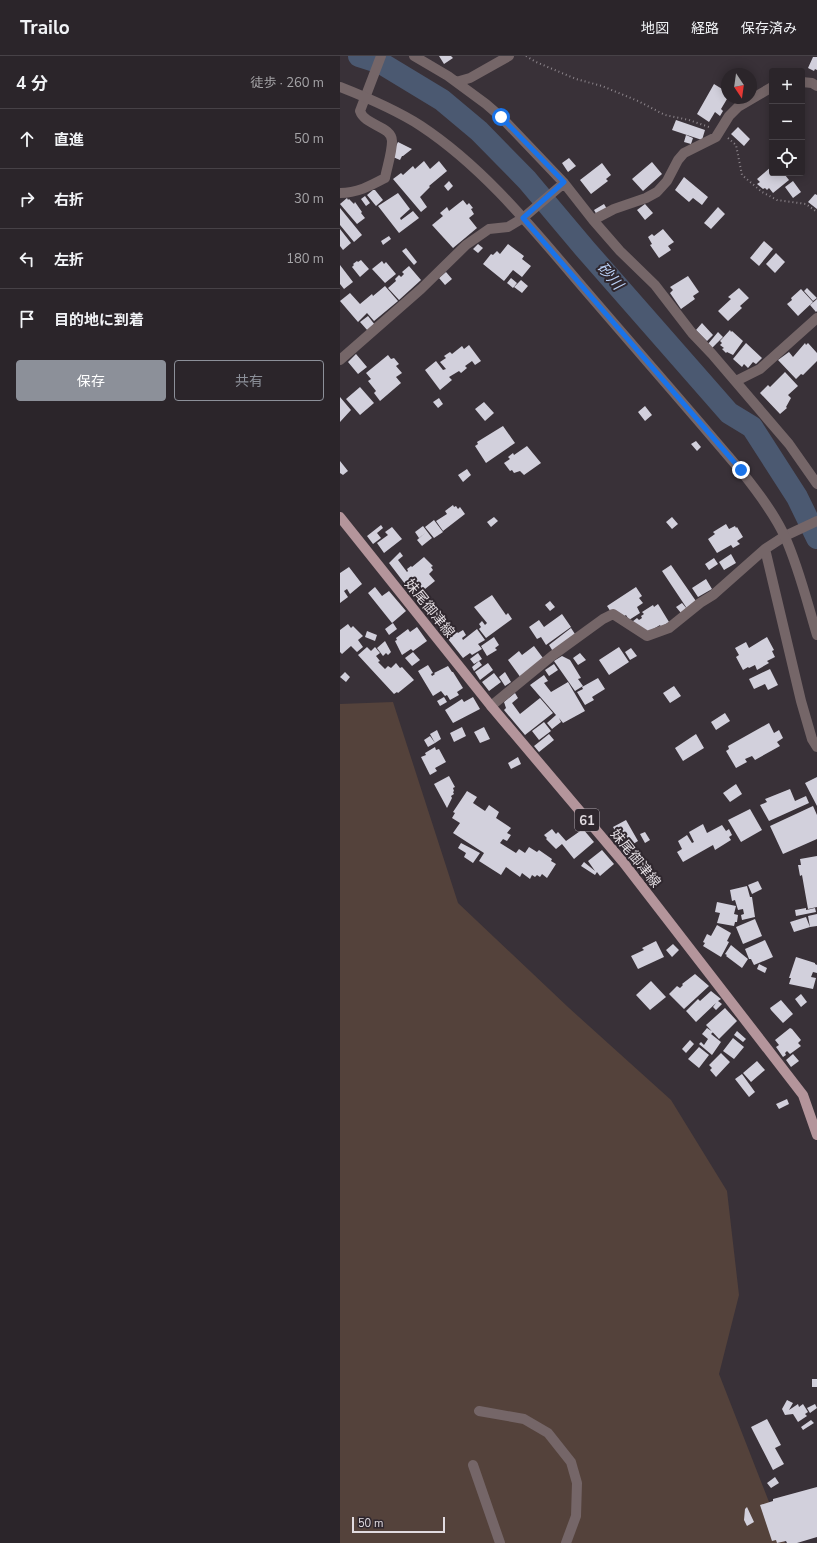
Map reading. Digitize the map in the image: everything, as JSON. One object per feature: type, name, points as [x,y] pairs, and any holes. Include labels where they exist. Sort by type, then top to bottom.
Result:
[{"type":"main road","name":"妹尾御津線","points":[[340,517],[490,706],[623,862],[802,1095],[817,1135]]},
{"type":"street","points":[[340,193],[348,193],[363,189],[385,178],[392,140],[389,133],[362,116],[360,111],[381,56]]},
{"type":"street","points":[[414,56],[456,82],[501,117],[620,251],[655,285],[692,333],[789,444],[817,484]]},
{"type":"street","points":[[456,82],[470,78],[509,56]]},
{"type":"street","points":[[805,82],[812,83],[817,86]]},
{"type":"street","points":[[340,87],[394,110],[421,126],[475,168],[527,216],[741,470],[788,534],[817,636]]},
{"type":"street","points":[[593,220],[614,209],[646,198],[657,192],[667,181],[678,160],[684,153],[716,137],[729,116],[738,107],[769,89]]},
{"type":"street","points":[[340,360],[421,289],[466,245],[489,229],[508,227],[527,216],[562,184]]},
{"type":"street","points":[[736,382],[760,370],[817,318]]},
{"type":"street","points":[[490,706],[552,656],[603,619],[613,614],[647,636],[669,628],[700,603],[713,595],[765,549],[788,534],[817,521]]},
{"type":"street","points":[[765,549],[801,701],[812,739],[817,747]]},
{"type":"street","points":[[479,1411],[524,1419],[548,1433],[571,1462],[577,1483],[576,1516],[566,1543]]},
{"type":"street","points":[[473,1466],[500,1543]]},
{"type":"path","points":[[526,56],[536,62],[638,101],[665,115],[702,124],[728,137],[736,145],[742,175],[762,192],[778,200],[806,204],[817,212]]},
{"type":"shaded area","points":[[393,702],[458,903],[569,1008],[671,1100],[727,1191],[739,1295],[719,1374],[785,1543],[340,1543],[340,704]]},
{"type":"building","points":[[439,56],[451,56],[453,58],[444,64]]},
{"type":"building","points":[[813,57],[817,57],[817,70],[815,69],[814,71],[808,68]]},
{"type":"building","points":[[714,84],[721,88],[721,104],[724,104],[721,109],[723,111],[720,116],[715,112],[709,122],[697,114]]},
{"type":"building","points":[[676,120],[705,130],[702,140],[672,130]]},
{"type":"building","points":[[738,127],[750,139],[744,146],[731,134]]},
{"type":"building","points":[[686,135],[693,138],[691,144],[684,142]]},
{"type":"building","points":[[398,142],[412,149],[402,156],[400,160],[393,157],[393,152]]},
{"type":"building","points":[[569,158],[576,166],[568,172],[562,163]]},
{"type":"building","points":[[424,161],[430,169],[439,161],[447,171],[429,186],[430,187],[420,197],[427,207],[421,212],[393,179],[401,173],[403,175],[413,166],[415,169]]},
{"type":"building","points":[[652,162],[662,174],[643,191],[632,179]]},
{"type":"building","points":[[602,163],[611,175],[606,179],[608,181],[591,194],[580,180]]},
{"type":"building","points":[[769,169],[769,176],[786,176],[789,180],[773,193],[769,188],[767,190],[765,188],[763,189],[757,184],[760,182],[757,179]]},
{"type":"building","points":[[684,177],[708,197],[702,205],[693,198],[689,202],[675,190]]},
{"type":"building","points":[[449,181],[453,186],[448,191],[444,186]]},
{"type":"building","points":[[793,181],[801,192],[793,198],[785,187]]},
{"type":"building","points":[[375,190],[383,200],[376,206],[367,195]]},
{"type":"building","points":[[398,193],[410,209],[400,218],[401,220],[413,211],[419,218],[399,233],[378,206]]},
{"type":"building","points":[[815,194],[817,195],[817,209],[808,202]]},
{"type":"building","points":[[365,196],[370,203],[366,206],[361,199]]},
{"type":"building","points":[[347,198],[354,204],[355,202],[365,218],[357,224],[340,204]]},
{"type":"building","points":[[463,200],[467,205],[469,203],[473,208],[471,209],[474,214],[469,218],[477,228],[453,248],[432,225],[443,216],[440,213],[447,207],[449,211]]},
{"type":"building","points":[[604,204],[607,209],[597,215],[594,210]]},
{"type":"building","points":[[645,204],[653,213],[645,220],[637,210]]},
{"type":"building","points":[[718,207],[725,214],[711,229],[704,223]]},
{"type":"building","points":[[340,208],[362,235],[354,242],[340,225]]},
{"type":"building","points":[[340,229],[351,243],[343,250],[340,246]]},
{"type":"building","points":[[663,229],[674,242],[668,246],[671,250],[659,258],[650,245],[652,244],[648,237],[652,234],[654,236]]},
{"type":"building","points":[[389,236],[391,239],[383,245],[381,241]]},
{"type":"building","points":[[764,241],[773,249],[759,266],[750,258]]},
{"type":"building","points":[[478,244],[483,248],[478,253],[473,249]]},
{"type":"building","points":[[508,244],[524,256],[522,259],[531,266],[522,277],[513,270],[504,281],[483,264],[491,254],[493,255],[497,251],[500,254]]},
{"type":"building","points":[[406,248],[417,262],[414,265],[402,251]]},
{"type":"building","points":[[776,253],[785,262],[775,273],[766,264]]},
{"type":"building","points":[[361,260],[369,269],[360,277],[352,267],[354,265],[353,264]]},
{"type":"building","points":[[382,261],[384,264],[386,262],[396,274],[385,283],[372,269]]},
{"type":"building","points":[[340,265],[353,282],[344,289],[340,284]]},
{"type":"building","points":[[409,266],[421,280],[399,300],[388,288],[396,281],[395,279],[399,275],[401,277],[404,274],[402,272]]},
{"type":"building","points":[[446,272],[452,279],[445,285],[439,278]]},
{"type":"building","points":[[688,276],[699,292],[693,296],[695,299],[681,309],[670,293],[673,290],[670,287]]},
{"type":"building","points":[[511,278],[517,283],[513,288],[507,283]]},
{"type":"building","points":[[521,280],[528,286],[522,293],[514,287]]},
{"type":"building","points":[[385,286],[398,301],[374,321],[367,313],[358,322],[340,301],[350,293],[360,304]]},
{"type":"building","points":[[739,288],[749,298],[740,306],[742,308],[728,321],[718,311],[731,299],[728,297]]},
{"type":"building","points":[[807,288],[817,298],[813,301],[804,291]]},
{"type":"building","points":[[801,289],[813,302],[798,316],[787,304]]},
{"type":"building","points":[[817,299],[817,311],[816,312],[810,305]]},
{"type":"building","points":[[368,316],[375,325],[368,331],[360,322]]},
{"type":"building","points":[[702,323],[713,335],[707,341],[696,330]]},
{"type":"building","points":[[730,330],[743,341],[733,355],[727,352],[726,353],[722,349],[724,348],[720,345],[722,343],[720,341]]},
{"type":"building","points":[[718,332],[723,337],[712,348],[708,344]]},
{"type":"building","points":[[746,343],[762,358],[756,364],[753,362],[748,368],[744,364],[742,367],[733,359]]},
{"type":"building","points":[[805,343],[806,345],[808,343],[817,353],[817,361],[803,375],[801,374],[796,379],[778,360],[789,352],[793,357]]},
{"type":"building","points":[[469,345],[481,361],[475,365],[472,361],[465,366],[467,368],[461,373],[459,371],[449,377],[452,380],[440,390],[425,370],[436,361],[443,370],[446,369],[440,362],[446,358],[444,356],[450,352],[452,354],[462,346],[464,349]]},
{"type":"building","points":[[356,354],[367,367],[358,374],[348,362]]},
{"type":"building","points":[[388,355],[391,359],[394,358],[399,364],[396,366],[402,373],[396,377],[401,383],[380,401],[374,393],[376,391],[368,381],[371,379],[366,373]]},
{"type":"building","points":[[785,372],[798,386],[788,395],[791,398],[786,407],[787,408],[780,414],[760,393],[768,385],[770,387]]},
{"type":"building","points":[[360,387],[374,403],[360,415],[346,399]]},
{"type":"building","points":[[340,397],[351,410],[340,422]]},
{"type":"building","points":[[439,398],[443,404],[438,408],[433,402]]},
{"type":"building","points":[[484,402],[494,413],[485,421],[475,409]]},
{"type":"building","points":[[645,406],[652,415],[645,421],[638,412]]},
{"type":"building","points":[[503,426],[515,443],[486,463],[475,446],[478,444],[477,442]]},
{"type":"building","points":[[696,441],[701,447],[697,451],[691,444]]},
{"type":"building","points":[[527,446],[541,463],[524,475],[520,471],[514,473],[512,470],[510,471],[504,463],[510,459],[508,457],[513,453],[514,455]]},
{"type":"building","points":[[340,461],[348,471],[343,475],[340,473]]},
{"type":"building","points":[[467,469],[471,475],[463,482],[458,475]]},
{"type":"building","points":[[453,505],[458,509],[460,507],[465,514],[443,531],[436,521],[447,514],[445,511]]},
{"type":"building","points":[[494,517],[498,521],[491,527],[487,522]]},
{"type":"building","points":[[672,517],[678,524],[672,529],[666,522]]},
{"type":"building","points":[[434,520],[443,532],[434,538],[425,527]]},
{"type":"building","points":[[726,524],[729,529],[735,526],[736,528],[737,527],[743,537],[737,541],[740,544],[733,548],[731,545],[717,553],[708,539],[715,534],[713,532]]},
{"type":"building","points":[[381,525],[383,528],[377,533],[381,538],[373,544],[367,536]]},
{"type":"building","points":[[423,526],[432,538],[422,546],[417,540],[425,533],[419,538],[415,532]]},
{"type":"building","points":[[392,527],[402,539],[384,553],[377,543],[388,535],[385,532]]},
{"type":"building","points":[[400,552],[403,556],[398,560],[407,572],[407,569],[411,566],[412,567],[424,557],[433,566],[431,567],[433,570],[429,574],[435,581],[420,593],[418,590],[412,593],[389,563]]},
{"type":"building","points":[[731,554],[736,563],[724,570],[719,562]]},
{"type":"building","points":[[714,558],[718,564],[709,570],[705,564]]},
{"type":"building","points":[[671,565],[698,604],[688,610],[662,571]]},
{"type":"building","points":[[349,567],[362,584],[350,594],[347,589],[344,591],[348,597],[340,603],[340,573]]},
{"type":"building","points":[[706,579],[712,589],[698,597],[692,588]]},
{"type":"building","points":[[375,587],[382,596],[389,591],[406,611],[392,623],[368,593]]},
{"type":"building","points":[[636,587],[642,596],[639,598],[643,603],[637,607],[640,613],[629,620],[626,615],[621,618],[613,615],[607,606]]},
{"type":"building","points":[[492,595],[506,615],[508,613],[512,619],[486,638],[479,629],[481,627],[479,624],[482,621],[485,625],[487,623],[474,607]]},
{"type":"building","points":[[550,601],[555,607],[550,611],[545,605]]},
{"type":"building","points":[[682,603],[687,609],[681,613],[676,607]]},
{"type":"building","points":[[658,604],[669,622],[661,627],[660,625],[645,634],[632,622],[637,618],[639,620],[642,618],[641,616],[644,614],[642,612],[653,605],[654,607]]},
{"type":"building","points":[[562,614],[571,627],[546,645],[541,637],[537,639],[529,627],[539,620],[544,627]]},
{"type":"building","points":[[393,623],[397,629],[389,635],[385,629]]},
{"type":"building","points":[[348,624],[351,628],[353,626],[363,636],[358,640],[363,647],[357,652],[351,646],[342,654],[340,652],[340,630]]},
{"type":"building","points":[[417,627],[427,641],[413,651],[411,649],[402,655],[395,641],[397,640],[396,638],[408,629],[410,632]]},
{"type":"building","points":[[571,628],[577,637],[554,653],[549,645]]},
{"type":"building","points":[[477,629],[485,640],[478,644],[482,649],[472,655],[470,653],[463,658],[448,639],[457,632],[458,633],[463,630],[466,635],[462,638],[463,640]]},
{"type":"building","points":[[367,631],[377,635],[375,641],[365,637]]},
{"type":"building","points":[[494,637],[499,645],[495,648],[497,650],[487,656],[481,646]]},
{"type":"building","points":[[767,637],[774,650],[772,651],[775,657],[767,661],[769,663],[757,670],[755,665],[743,670],[736,657],[739,655],[735,648],[746,642],[749,648]]},
{"type":"building","points":[[385,641],[391,652],[388,655],[386,653],[383,656],[377,648]]},
{"type":"building","points":[[534,646],[543,658],[521,678],[508,660],[519,651],[522,655]]},
{"type":"building","points":[[367,647],[371,651],[375,647],[380,653],[376,656],[380,661],[378,662],[385,669],[388,666],[391,668],[396,663],[400,668],[402,667],[414,680],[398,693],[397,692],[394,694],[358,655]]},
{"type":"building","points":[[619,647],[629,662],[609,675],[599,660]]},
{"type":"building","points":[[631,648],[637,656],[630,660],[625,652]]},
{"type":"building","points":[[413,652],[420,660],[412,666],[405,658]]},
{"type":"building","points":[[478,653],[482,659],[474,664],[470,659]]},
{"type":"building","points":[[580,653],[586,660],[578,665],[573,658]]},
{"type":"building","points":[[562,656],[570,660],[581,678],[578,679],[583,686],[575,691],[554,661]]},
{"type":"building","points":[[479,661],[482,665],[474,671],[472,667]]},
{"type":"building","points":[[488,663],[493,670],[480,680],[475,672]]},
{"type":"building","points":[[554,664],[558,670],[549,676],[545,670]]},
{"type":"building","points":[[428,665],[433,673],[431,674],[432,676],[435,674],[434,673],[448,666],[463,688],[457,692],[459,695],[450,700],[447,695],[445,696],[441,691],[433,696],[418,671]]},
{"type":"building","points":[[770,669],[778,685],[768,690],[765,684],[754,689],[749,679]]},
{"type":"building","points":[[345,672],[350,677],[346,682],[340,677]]},
{"type":"building","points":[[505,672],[511,682],[505,686],[499,677]]},
{"type":"building","points":[[494,673],[501,682],[489,691],[482,682]]},
{"type":"building","points":[[544,675],[548,681],[544,683],[551,692],[568,682],[585,711],[563,723],[559,718],[561,722],[552,729],[547,723],[556,715],[530,685]]},
{"type":"building","points":[[598,678],[605,689],[592,697],[594,700],[585,705],[577,692],[583,689],[582,687]]},
{"type":"building","points":[[674,686],[681,696],[670,703],[663,693]]},
{"type":"building","points":[[515,693],[518,698],[512,703],[520,714],[540,698],[553,713],[525,735],[504,710],[506,708],[504,702]]},
{"type":"building","points":[[444,697],[447,702],[440,706],[437,701]]},
{"type":"building","points":[[473,697],[480,709],[453,723],[445,710],[462,699],[464,702]]},
{"type":"building","points":[[725,713],[730,721],[716,730],[711,722]]},
{"type":"building","points":[[544,722],[551,731],[539,740],[532,731]]},
{"type":"building","points":[[769,723],[774,733],[779,730],[783,738],[777,742],[780,746],[755,760],[752,756],[745,759],[747,762],[736,768],[726,751],[729,749],[728,746]]},
{"type":"building","points":[[462,727],[466,736],[454,742],[450,733]]},
{"type":"building","points":[[484,727],[490,739],[480,743],[474,732]]},
{"type":"building","points":[[437,730],[441,739],[435,743],[430,734]]},
{"type":"building","points":[[549,734],[554,740],[539,752],[534,746]]},
{"type":"building","points":[[696,734],[704,748],[683,761],[675,748]]},
{"type":"building","points":[[430,736],[435,743],[428,747],[424,740]]},
{"type":"building","points":[[435,747],[436,750],[439,749],[446,762],[435,768],[437,771],[430,775],[421,757],[426,755],[425,753]]},
{"type":"building","points":[[518,757],[521,764],[511,769],[508,763]]},
{"type":"building","points":[[449,776],[455,787],[453,788],[454,794],[451,796],[452,798],[447,808],[434,784]]},
{"type":"building","points":[[817,777],[817,806],[805,783]]},
{"type":"building","points":[[736,784],[742,794],[730,802],[723,793]]},
{"type":"building","points":[[790,789],[795,801],[806,796],[809,803],[769,821],[760,805],[767,802],[765,799]]},
{"type":"building","points":[[467,791],[477,797],[473,803],[485,811],[489,805],[499,812],[496,818],[511,828],[507,833],[511,835],[507,841],[503,839],[500,843],[516,853],[519,849],[525,853],[529,847],[537,852],[539,850],[552,859],[551,861],[556,864],[547,878],[542,874],[540,877],[537,875],[535,877],[532,875],[530,879],[522,873],[520,877],[506,867],[501,875],[479,861],[484,853],[453,833],[460,823],[452,818],[455,813],[453,812]]},
{"type":"building","points":[[813,806],[817,815],[817,839],[783,854],[770,826]]},
{"type":"building","points":[[750,809],[762,830],[741,842],[728,820]]},
{"type":"building","points":[[626,820],[638,841],[625,849],[613,827]]},
{"type":"building","points":[[703,824],[707,833],[722,825],[726,831],[729,829],[732,835],[729,837],[731,840],[715,850],[713,845],[683,862],[677,852],[682,849],[678,841],[687,835],[692,843],[694,842],[689,832]]},
{"type":"building","points":[[552,829],[556,834],[558,832],[566,841],[583,829],[594,842],[574,859],[562,844],[556,849],[546,839],[547,838],[544,835]]},
{"type":"building","points":[[645,832],[650,840],[645,843],[640,834]]},
{"type":"building","points":[[461,843],[480,853],[473,863],[464,857],[466,853],[458,848]]},
{"type":"building","points":[[602,850],[614,864],[600,876],[597,872],[595,875],[581,866],[584,862],[595,871],[588,861]]},
{"type":"building","points":[[817,856],[817,907],[808,909],[802,875],[800,876],[798,865],[801,865],[800,859]]},
{"type":"building","points":[[758,881],[762,889],[752,894],[748,885]]},
{"type":"building","points":[[747,886],[750,897],[752,897],[755,917],[742,920],[741,915],[744,914],[743,909],[738,910],[735,900],[732,901],[730,890]]},
{"type":"building","points":[[717,902],[736,906],[734,914],[738,915],[737,922],[735,922],[734,926],[717,923],[720,913],[715,912]]},
{"type":"building","points":[[806,908],[806,910],[815,908],[816,912],[796,916],[795,910]]},
{"type":"building","points":[[817,914],[817,926],[810,927],[808,916]]},
{"type":"building","points":[[806,917],[810,927],[794,932],[790,922]]},
{"type":"building","points":[[755,919],[762,936],[743,944],[736,927]]},
{"type":"building","points":[[717,925],[731,933],[727,941],[729,942],[721,957],[703,946],[705,943],[703,942],[707,934],[711,936]]},
{"type":"building","points":[[765,940],[773,957],[754,965],[751,959],[749,959],[745,949]]},
{"type":"building","points":[[656,941],[664,957],[638,969],[631,956],[644,950],[642,948]]},
{"type":"building","points":[[673,944],[679,950],[672,957],[666,950]]},
{"type":"building","points":[[731,945],[748,959],[742,968],[725,954]]},
{"type":"building","points":[[796,957],[817,965],[817,973],[813,972],[811,977],[816,978],[813,989],[789,984],[791,978],[789,978]]},
{"type":"building","points":[[759,964],[767,968],[765,973],[757,969]]},
{"type":"building","points":[[695,974],[709,986],[684,1009],[669,994],[677,986],[680,988],[683,985],[682,984]]},
{"type":"building","points":[[651,981],[666,997],[650,1010],[636,995]]},
{"type":"building","points":[[711,991],[721,999],[718,1001],[722,1004],[716,1010],[713,1007],[716,1003],[696,1022],[686,1011],[698,999],[700,1001]]},
{"type":"building","points":[[801,994],[807,1002],[801,1007],[795,999]]},
{"type":"building","points":[[781,1000],[793,1014],[783,1023],[770,1008]]},
{"type":"building","points":[[725,1008],[737,1021],[719,1039],[706,1025]]},
{"type":"building","points":[[707,1028],[713,1032],[711,1034],[721,1042],[712,1055],[699,1044],[701,1042],[704,1045],[708,1039],[702,1034]]},
{"type":"building","points":[[790,1028],[801,1040],[798,1043],[801,1046],[790,1054],[787,1051],[785,1053],[786,1055],[783,1057],[776,1047],[779,1045],[775,1040]]},
{"type":"building","points":[[737,1031],[746,1039],[743,1042],[734,1035]]},
{"type":"building","points":[[733,1038],[744,1047],[734,1059],[723,1051]]},
{"type":"building","points":[[690,1040],[694,1044],[686,1053],[682,1049]]},
{"type":"building","points":[[699,1047],[709,1055],[699,1068],[688,1059]]},
{"type":"building","points":[[721,1053],[730,1062],[716,1077],[710,1070],[712,1068],[709,1065]]},
{"type":"building","points":[[793,1054],[799,1061],[791,1067],[786,1060]]},
{"type":"building","points":[[757,1061],[765,1070],[751,1082],[743,1073]]},
{"type":"building","points":[[742,1074],[755,1092],[749,1097],[735,1079]]},
{"type":"building","points":[[787,1099],[789,1104],[779,1109],[776,1104]]},
{"type":"building","points":[[812,1379],[817,1379],[817,1387],[812,1387]]},
{"type":"building","points":[[787,1400],[793,1403],[789,1410],[798,1404],[799,1407],[803,1404],[808,1412],[805,1414],[807,1416],[798,1422],[793,1414],[785,1415],[782,1409]]},
{"type":"building","points":[[815,1404],[817,1408],[810,1413],[807,1408]]},
{"type":"building","points":[[767,1419],[781,1445],[775,1448],[784,1464],[773,1470],[751,1427]]},
{"type":"building","points":[[811,1420],[814,1423],[803,1430],[801,1427]]},
{"type":"building","points":[[775,1477],[779,1483],[771,1488],[767,1483]]},
{"type":"building","points":[[817,1487],[817,1537],[797,1543],[787,1543],[786,1541],[777,1543],[776,1540],[772,1541],[760,1505],[773,1501],[773,1499]]},
{"type":"building","points":[[747,1507],[754,1522],[747,1526],[744,1520],[745,1509]]},
{"type":"waterway","name":"砂川","points":[[359,56],[381,63],[442,100],[479,131],[527,180],[586,250],[729,413],[752,427],[797,497],[817,538]]},
{"type":"route","points":[[501,117],[564,182],[523,218],[741,470]]}]
